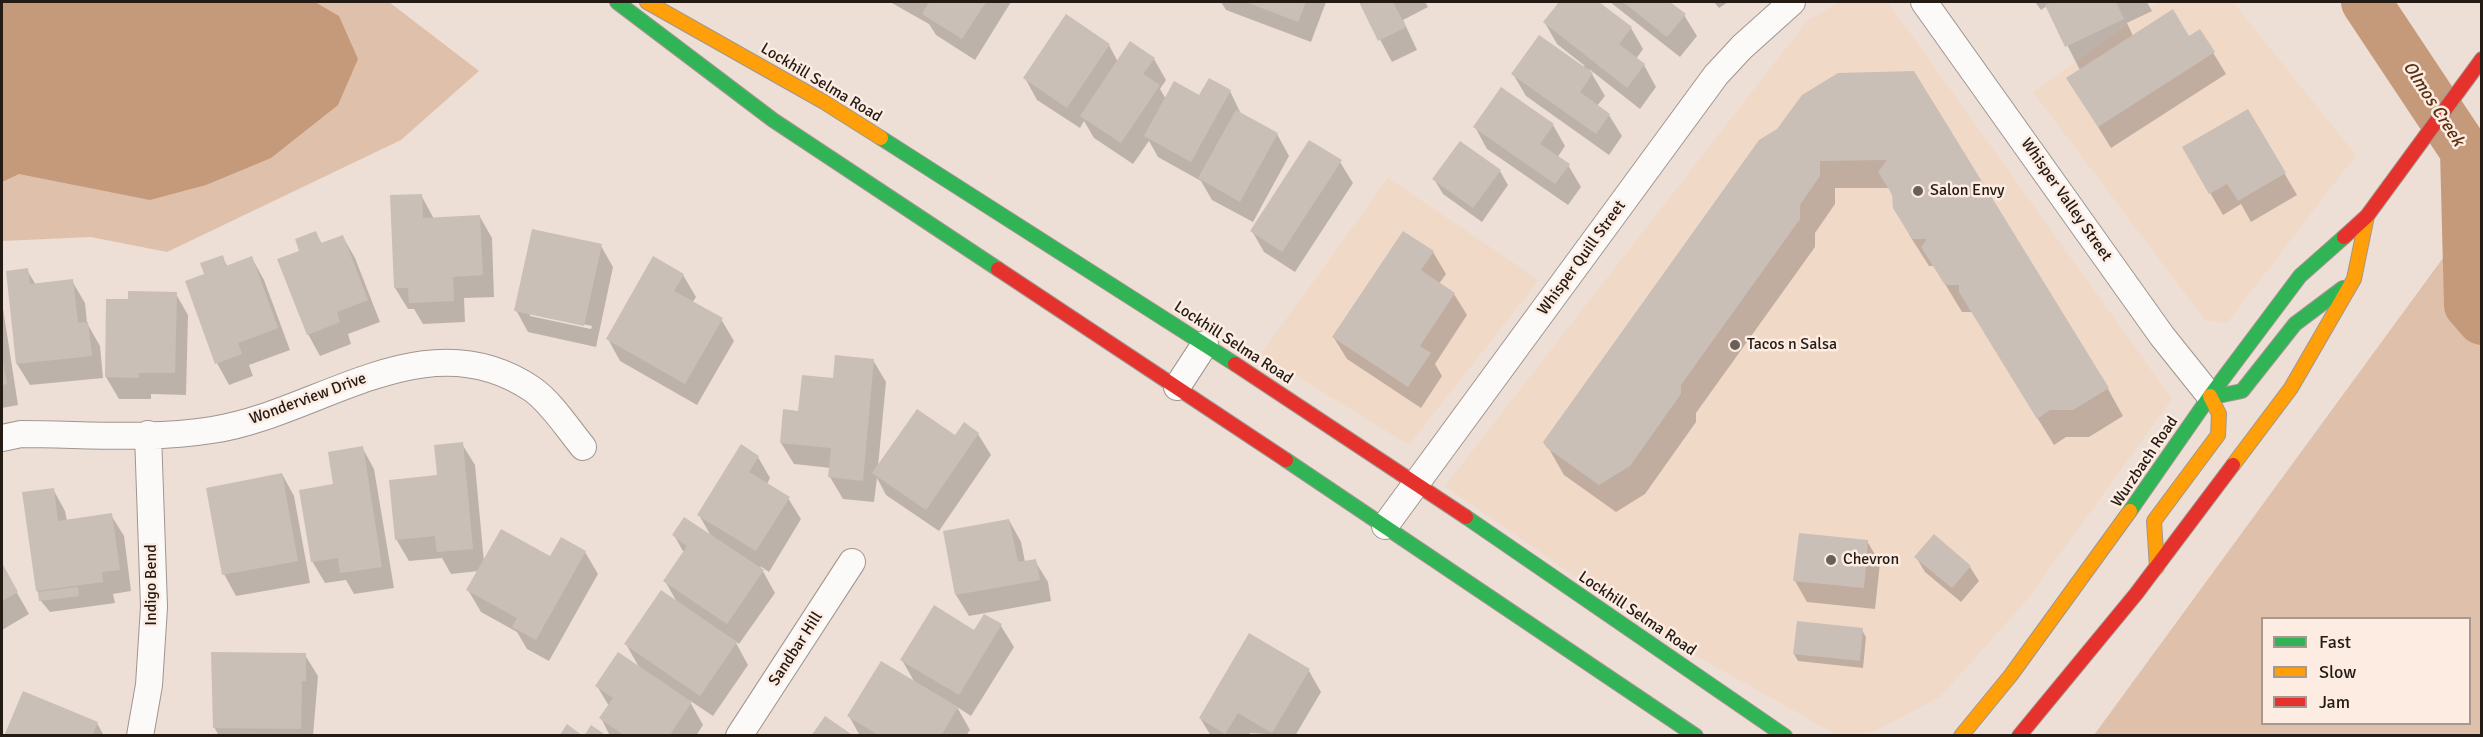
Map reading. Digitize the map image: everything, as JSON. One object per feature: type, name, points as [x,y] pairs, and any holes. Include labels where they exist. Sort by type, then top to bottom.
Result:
[{"type":"main road","points":[[617,2],[773,120],[1385,526],[1550,630],[1696,735]]},
{"type":"main road","name":"Lockhill Selma Road","points":[[647,2],[824,102],[1204,344],[1416,483],[1576,599],[1785,735]]},
{"type":"main road","name":"Wurzbach Road","points":[[1958,733],[2016,669],[2106,548],[2210,396],[2300,276],[2367,216],[2481,60]]},
{"type":"main road","name":"Wurzbach Road","points":[[2019,735],[2157,567],[2291,388],[2354,279],[2367,216]]},
{"type":"main road","points":[[2210,396],[2223,397],[2242,391],[2295,324],[2354,279]]},
{"type":"main road","points":[[2157,567],[2154,521],[2220,429],[2220,412],[2210,396]]},
{"type":"street","name":"Whisper Quill Street","points":[[1385,526],[1716,75],[1742,47],[1792,2]]},
{"type":"street","name":"Whisper Valley Street","points":[[1924,2],[2162,336],[2210,396]]},
{"type":"street","points":[[1177,387],[1204,344]]},
{"type":"street","name":"Wonderview Drive","points":[[2,438],[21,434],[148,434],[212,430],[264,417],[373,375],[414,365],[462,362],[495,369],[534,390],[584,447]]},
{"type":"street","name":"Indigo Bend","points":[[140,735],[148,685],[154,607],[148,434]]},
{"type":"street","name":"Sandbar Hill","points":[[739,735],[852,562]]},
{"type":"shaded area","points":[[2,2],[389,2],[479,71],[401,140],[167,252],[91,237],[2,241]]},
{"type":"shaded area","points":[[2,2],[315,2],[339,16],[358,59],[338,105],[271,158],[206,185],[150,200],[19,174],[2,182]]},
{"type":"shaded area","points":[[1839,2],[1888,2],[2172,399],[2026,601],[1940,697],[1873,732],[1837,735],[1659,635],[1445,486],[1807,21]]},
{"type":"shaded area","points":[[2159,2],[2233,2],[2356,155],[2227,323],[2205,320],[2033,92]]},
{"type":"shaded area","points":[[1388,178],[1539,280],[1409,445],[1261,354]]},
{"type":"shaded area","points":[[2481,206],[2481,735],[2094,735]]},
{"type":"building","points":[[929,2],[986,2],[962,39],[922,14]]},
{"type":"building","points":[[1246,2],[1306,2],[1298,22]]},
{"type":"building","points":[[1359,2],[1393,2],[1406,27],[1378,41]]},
{"type":"building","points":[[1559,2],[1599,2],[1632,27],[1619,44],[1645,64],[1627,88],[1543,22]]},
{"type":"building","points":[[1623,2],[1670,2],[1686,14],[1667,37]]},
{"type":"building","points":[[2053,2],[2116,2],[2124,19],[2065,47],[2045,5]]},
{"type":"building","points":[[2173,9],[2189,36],[2200,29],[2215,52],[2098,127],[2066,78]]},
{"type":"building","points":[[1066,14],[1110,44],[1067,108],[1023,78]]},
{"type":"building","points":[[1539,35],[1593,73],[1580,92],[1610,114],[1596,134],[1511,74]]},
{"type":"building","points":[[1130,41],[1155,58],[1143,74],[1160,85],[1121,143],[1080,116]]},
{"type":"building","points":[[1914,71],[2109,388],[2073,410],[2050,410],[2037,419],[1959,292],[1959,285],[1945,285],[1921,247],[1927,239],[1912,239],[1893,208],[1892,194],[1878,172],[1887,160],[1820,161],[1820,176],[1800,205],[1800,219],[1681,385],[1681,394],[1630,466],[1599,485],[1547,448],[1543,442],[1759,140],[1777,129],[1802,95],[1838,73]]},
{"type":"building","points":[[1209,78],[1231,90],[1191,162],[1144,136],[1174,81],[1199,95]]},
{"type":"building","points":[[1501,87],[1554,124],[1540,144],[1570,164],[1555,184],[1473,127]]},
{"type":"building","points":[[2248,109],[2286,173],[2238,201],[2227,184],[2209,194],[2182,147]]},
{"type":"building","points":[[1236,110],[1278,133],[1240,202],[1198,178]]},
{"type":"building","points":[[1309,140],[1342,160],[1282,252],[1250,231]]},
{"type":"building","points":[[1460,141],[1501,170],[1473,208],[1432,179]]},
{"type":"building","points":[[422,194],[423,218],[480,215],[483,275],[453,277],[454,301],[409,303],[408,288],[394,288],[390,195]]},
{"type":"building","points":[[532,229],[602,244],[584,326],[514,311]]},
{"type":"building","points":[[316,231],[321,243],[343,235],[368,300],[337,312],[340,322],[307,335],[277,259],[299,251],[295,239]]},
{"type":"building","points":[[1403,231],[1434,251],[1421,270],[1455,293],[1420,346],[1431,353],[1408,387],[1332,337]]},
{"type":"building","points":[[223,255],[226,266],[252,256],[278,328],[238,343],[242,354],[215,364],[185,281],[204,274],[200,263]]},
{"type":"building","points":[[653,256],[684,274],[674,291],[723,318],[685,384],[606,339]]},
{"type":"building","points":[[28,268],[30,284],[73,279],[78,323],[88,322],[92,356],[16,364],[6,271]]},
{"type":"building","points":[[128,291],[177,292],[175,373],[139,373],[139,378],[105,377],[106,299],[128,299]]},
{"type":"building","points":[[835,355],[874,359],[863,481],[828,477],[831,448],[780,443],[783,409],[798,411],[802,375],[833,378]]},
{"type":"building","points":[[2,357],[7,384],[2,385]]},
{"type":"building","points":[[917,409],[955,435],[964,422],[979,433],[926,510],[872,473]]},
{"type":"building","points":[[463,442],[473,549],[437,552],[435,536],[395,540],[389,480],[437,475],[434,445]]},
{"type":"building","points":[[741,444],[759,456],[749,472],[790,497],[756,551],[697,515]]},
{"type":"building","points":[[363,446],[382,567],[340,573],[338,558],[311,562],[299,490],[333,484],[328,452]]},
{"type":"building","points":[[282,473],[298,561],[222,575],[206,488]]},
{"type":"building","points":[[54,488],[58,521],[112,513],[120,570],[102,572],[103,582],[36,591],[22,492]]},
{"type":"building","points":[[684,517],[764,570],[727,624],[663,581],[687,546],[672,535]]},
{"type":"building","points":[[1009,519],[1018,562],[1036,559],[1040,580],[955,595],[943,531]]},
{"type":"building","points":[[501,529],[550,556],[561,537],[586,551],[536,640],[512,627],[517,618],[466,590]]},
{"type":"building","name":"Chevron","points":[[1799,533],[1868,540],[1864,588],[1793,581]]},
{"type":"building","points":[[1934,534],[1971,566],[1952,588],[1914,557]]},
{"type":"building","points":[[2,563],[18,592],[2,601]]},
{"type":"building","points":[[78,587],[79,596],[39,601],[38,592]]},
{"type":"building","points":[[661,590],[737,642],[700,696],[624,644]]},
{"type":"building","points":[[934,605],[974,630],[984,614],[1002,624],[959,695],[900,660]]},
{"type":"building","points":[[1797,621],[1863,628],[1860,661],[1793,654]]},
{"type":"building","points":[[1249,633],[1310,669],[1272,733],[1238,713],[1225,734],[1199,718]]},
{"type":"building","points":[[211,652],[306,653],[306,681],[302,681],[301,729],[213,728]]},
{"type":"building","points":[[618,652],[692,702],[669,736],[625,736],[599,718],[613,698],[595,686]]},
{"type":"building","points":[[881,661],[958,707],[941,736],[880,736],[847,716]]},
{"type":"building","points":[[23,691],[98,722],[92,736],[4,736]]},
{"type":"building","points":[[825,716],[854,736],[811,736]]},
{"type":"building","points":[[567,724],[583,736],[559,736]]},
{"type":"building","points":[[591,725],[607,736],[584,736]]},
{"type":"waterway","name":"Olmos Creek","points":[[2366,2],[2465,151],[2469,305],[2482,320]]},
{"type":"traffic: fast","points":[[617,2],[773,120],[998,269]]},
{"type":"traffic: fast","points":[[881,138],[1235,364]]},
{"type":"traffic: fast","points":[[2130,511],[2210,396],[2300,276],[2344,237]]},
{"type":"traffic: fast","points":[[2218,396],[2242,391],[2295,324],[2343,288]]},
{"type":"traffic: fast","points":[[1286,460],[1696,736]]},
{"type":"traffic: fast","points":[[1466,517],[1785,736]]},
{"type":"traffic: slow","points":[[647,2],[824,102],[881,138]]},
{"type":"traffic: slow","points":[[2233,465],[2291,388],[2354,279],[2367,216]]},
{"type":"traffic: slow","points":[[2157,567],[2154,521],[2218,435],[2219,414],[2210,396]]},
{"type":"traffic: slow","points":[[1961,736],[2011,675],[2130,511]]},
{"type":"traffic: jam","points":[[2344,237],[2367,216],[2482,59]]},
{"type":"traffic: jam","points":[[998,269],[1286,460]]},
{"type":"traffic: jam","points":[[1235,364],[1466,517]]},
{"type":"traffic: jam","points":[[2019,736],[2136,594],[2233,465]]},
{"type":"place","name":"Salon Envy","points":[[1918,191]]},
{"type":"place","name":"Tacos n Salsa","points":[[1735,345]]},
{"type":"place","name":"Chevron","points":[[1831,560]]}]
